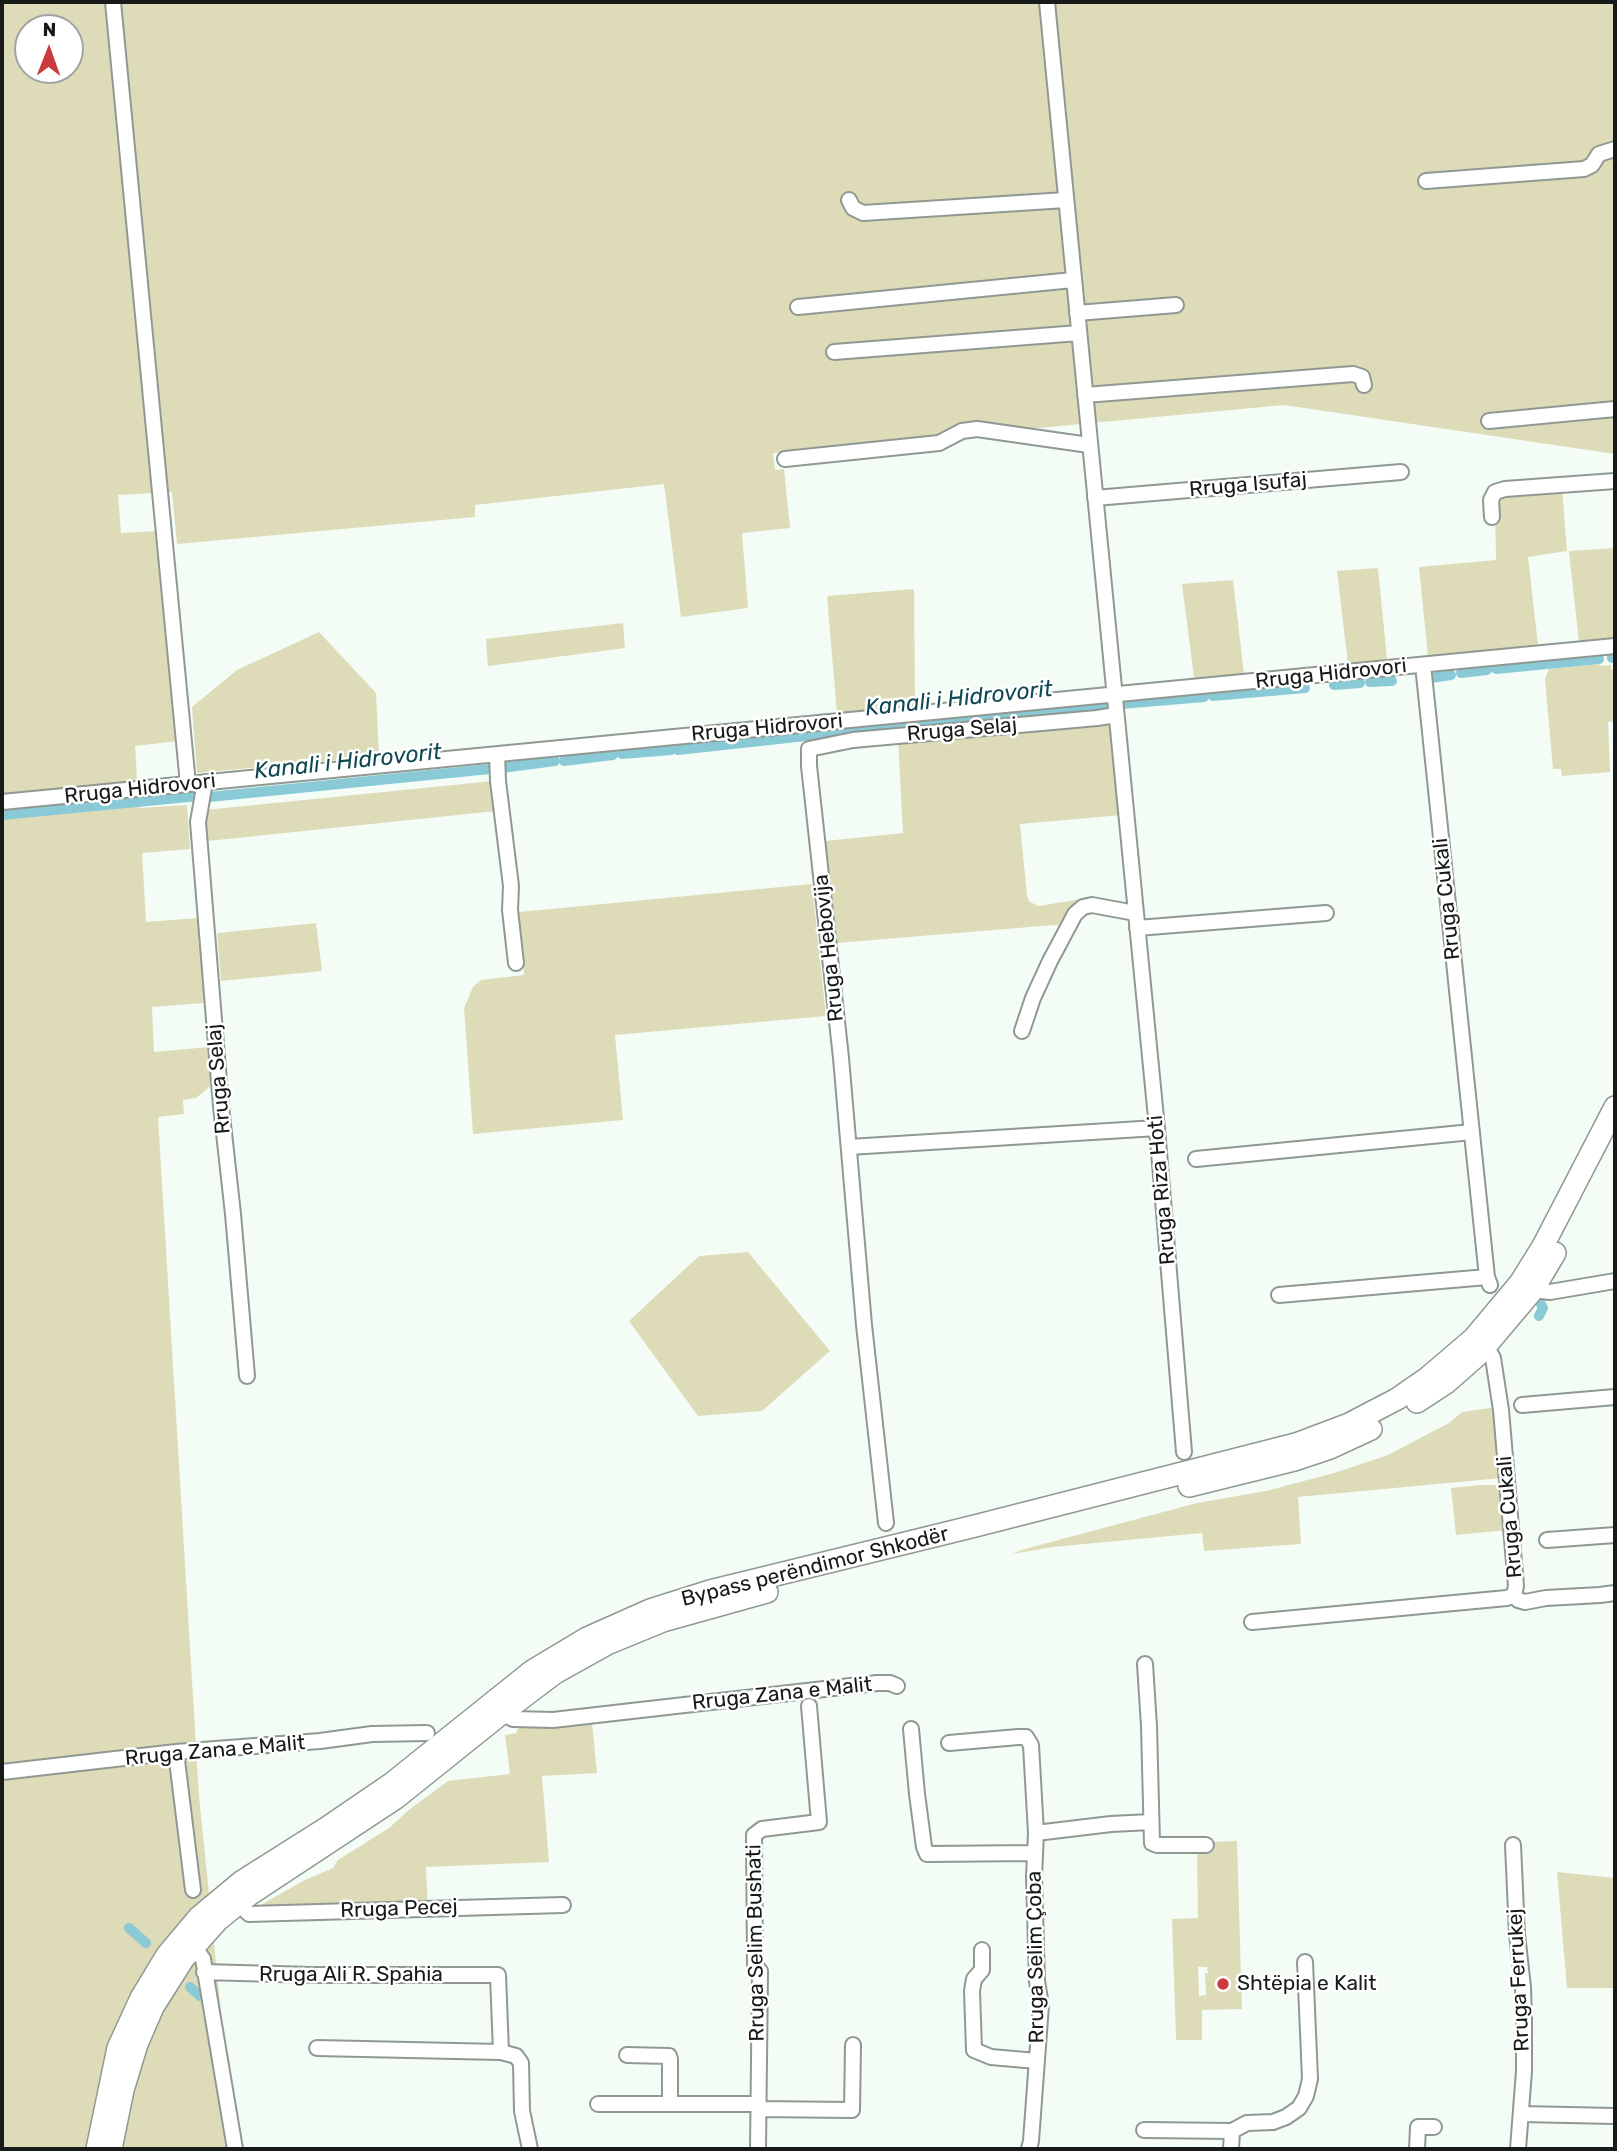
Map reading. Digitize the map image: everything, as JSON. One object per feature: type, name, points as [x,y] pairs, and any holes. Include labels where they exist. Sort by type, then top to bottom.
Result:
[{"type":"highway","name":"Bypass perëndimor Shkodër","points":[[97,2149],[118,2048],[141,1998],[167,1955],[199,1917],[242,1882],[391,1784],[532,1671],[587,1638],[650,1610],[710,1591],[1296,1444],[1349,1424],[1397,1399],[1426,1379],[1474,1338],[1520,1283],[1543,1246],[1615,1107]]},
{"type":"highway","name":"Bypass perëndimor Shkodër","points":[[111,2149],[123,2090],[137,2044],[153,2007],[184,1958],[218,1920],[274,1878],[396,1798],[555,1673],[638,1630],[688,1612],[1294,1460],[1330,1448],[1405,1410],[1446,1382],[1486,1345],[1533,1290],[1555,1254],[1615,1138]]},
{"type":"street","points":[[113,2],[188,784]]},
{"type":"street","points":[[1047,2],[1114,695]]},
{"type":"street","points":[[1426,181],[1584,169],[1592,165],[1599,154],[1615,149]]},
{"type":"street","points":[[849,200],[853,208],[863,213],[1066,200]]},
{"type":"street","points":[[798,307],[1073,280]]},
{"type":"street","points":[[1077,313],[1176,305]]},
{"type":"street","points":[[834,352],[1079,333]]},
{"type":"street","points":[[1084,395],[1353,374],[1362,377],[1364,385]]},
{"type":"street","points":[[1489,421],[1615,409]]},
{"type":"street","points":[[785,458],[939,443],[962,431],[977,429],[1089,444]]},
{"type":"street","name":"Rruga Isufaj","points":[[1095,498],[1401,472]]},
{"type":"street","points":[[1492,517],[1491,500],[1495,492],[1505,489],[1615,481]]},
{"type":"street","name":"Rruga Hidrovori","points":[[2,802],[1615,646]]},
{"type":"street","name":"Rruga Cukali","points":[[1279,1295],[1488,1281],[1423,665]]},
{"type":"street","name":"Rruga Riza Hoti","points":[[1114,695],[1157,1128],[1185,1452]]},
{"type":"street","name":"Rruga Selaj","points":[[809,749],[853,740],[1115,715]]},
{"type":"street","name":"Rruga Hebovija","points":[[809,749],[864,1325],[886,1523]]},
{"type":"street","points":[[497,754],[516,963]]},
{"type":"street","name":"Rruga Selaj","points":[[205,782],[198,822],[221,1106],[247,1376]]},
{"type":"street","points":[[1022,1031],[1049,961],[1076,914],[1083,907],[1092,905],[1135,913]]},
{"type":"street","points":[[1137,928],[1326,913]]},
{"type":"street","points":[[849,1147],[1157,1128]]},
{"type":"street","points":[[1196,1159],[1472,1132]]},
{"type":"street","points":[[1533,1290],[1550,1292],[1615,1282]]},
{"type":"street","name":"Rruga Cukali","points":[[1252,1622],[1507,1598],[1514,1595],[1516,1586],[1501,1410],[1493,1358],[1486,1345]]},
{"type":"street","points":[[1522,1405],[1615,1396]]},
{"type":"street","points":[[1547,1540],[1615,1535]]},
{"type":"street","points":[[1514,1595],[1525,1602],[1615,1593]]},
{"type":"street","points":[[1145,1664],[1152,1843],[1206,1845]]},
{"type":"street","name":"Rruga Zana e Malit","points":[[502,1713],[513,1719],[553,1720],[867,1684],[897,1686]]},
{"type":"street","name":"Rruga Selim Bushati","points":[[758,2149],[760,1971],[755,1965],[754,1835],[762,1829],[819,1822],[809,1706]]},
{"type":"street","points":[[911,1729],[917,1794],[927,1854],[1035,1853]]},
{"type":"street","name":"Rruga Zana e Malit","points":[[2,1772],[176,1752],[320,1741],[372,1734],[428,1733]]},
{"type":"street","name":"Rruga Selim Çoba","points":[[949,1743],[1026,1737],[1031,1745],[1036,1833],[1037,1981],[1041,2005],[1029,2149]]},
{"type":"street","points":[[176,1752],[193,1890]]},
{"type":"street","points":[[1036,1833],[1151,1822]]},
{"type":"street","name":"Rruga Ferrukej","points":[[1513,1845],[1517,1934],[1524,1999],[1524,2071],[1518,2149]]},
{"type":"street","name":"Rruga Pecej","points":[[238,1903],[249,1914],[564,1905]]},
{"type":"street","points":[[194,1946],[203,1959],[235,2149]]},
{"type":"street","name":"Rruga Selim Çoba","points":[[982,1950],[982,1970],[974,1979],[972,1991],[974,2050],[990,2057],[1037,2061]]},
{"type":"street","points":[[1144,2130],[1232,2131],[1247,2123],[1273,2122],[1286,2118],[1299,2108],[1306,2096],[1310,2080],[1305,1962]]},
{"type":"street","name":"Rruga Ali R. Spahia","points":[[204,1972],[498,1975],[500,2052]]},
{"type":"street","points":[[598,2104],[670,2103],[852,2109],[853,2045]]},
{"type":"street","points":[[317,2048],[500,2052],[516,2056],[521,2063],[522,2111],[530,2149]]},
{"type":"street","points":[[627,2055],[669,2056],[670,2103]]},
{"type":"street","points":[[1521,2115],[1615,2116]]},
{"type":"street","points":[[1417,2149],[1418,2127],[1434,2127]]},
{"type":"street","points":[[1231,2149],[1232,2131]]},
{"type":"shaded area","points":[[2,2],[1615,2],[1615,454],[1284,405],[773,453],[775,470],[784,469],[790,528],[742,533],[748,608],[681,617],[664,484],[475,505],[475,517],[177,544],[172,492],[118,495],[121,533],[156,531],[178,741],[135,746],[139,808],[187,805],[190,849],[142,853],[146,922],[198,918],[198,944],[201,948],[205,1003],[152,1007],[154,1052],[209,1047],[213,1084],[196,1098],[183,1100],[184,1114],[158,1117],[199,1796],[235,2149],[2,2149]]},
{"type":"shaded area","points":[[1562,488],[1567,551],[1528,557],[1538,645],[1471,654],[1428,656],[1419,567],[1496,560],[1495,509],[1496,501],[1502,494]]},
{"type":"shaded area","points":[[1615,548],[1615,640],[1579,643],[1569,551]]},
{"type":"shaded area","points":[[1378,568],[1387,659],[1348,664],[1337,571]]},
{"type":"shaded area","points":[[1233,580],[1244,674],[1194,678],[1182,584]]},
{"type":"shaded area","points":[[914,589],[915,706],[837,714],[827,596]]},
{"type":"shaded area","points":[[623,623],[625,648],[488,666],[486,639]]},
{"type":"shaded area","points":[[319,632],[376,693],[379,756],[197,773],[192,707],[237,670]]},
{"type":"shaded area","points":[[1611,665],[1611,670],[1615,669],[1615,721],[1608,722],[1610,772],[1562,776],[1561,769],[1553,769],[1545,679],[1549,669]]},
{"type":"shaded area","points":[[1112,720],[1115,776],[1122,815],[1020,824],[1027,896],[1030,902],[1039,906],[1081,899],[1066,924],[837,943],[825,841],[903,833],[898,739]]},
{"type":"shaded area","points":[[493,781],[496,811],[208,841],[205,810]]},
{"type":"shaded area","points":[[812,884],[826,1016],[615,1035],[623,1120],[473,1134],[464,1008],[473,987],[481,980],[524,975],[519,912]]},
{"type":"shaded area","points":[[316,923],[322,971],[221,981],[217,933]]},
{"type":"shaded area","points":[[748,1252],[830,1351],[762,1411],[698,1416],[629,1321],[699,1256]]},
{"type":"shaded area","points":[[1496,1407],[1502,1478],[1298,1497],[1301,1544],[1204,1551],[1202,1533],[1053,1547],[1012,1554],[1197,1503],[1266,1491],[1334,1473],[1388,1455],[1449,1423],[1462,1412]]},
{"type":"shaded area","points":[[1500,1485],[1507,1530],[1456,1535],[1451,1488]]},
{"type":"shaded area","points":[[589,1719],[592,1723],[597,1773],[542,1776],[549,1862],[426,1867],[428,1908],[254,1909],[303,1881],[333,1868],[338,1860],[389,1828],[448,1781],[510,1774],[505,1735],[516,1733],[520,1725]]},
{"type":"shaded area","points":[[1237,1841],[1242,2009],[1202,2010],[1202,2040],[1176,2040],[1172,1919],[1198,1918],[1197,1849],[1210,1842]],"holes":[[[1198,1967],[1207,1967],[1206,1995],[1199,1996]]]},
{"type":"shaded area","points":[[1615,1858],[1615,1988],[1567,1988],[1557,1872],[1614,1878]]},
{"type":"waterway","name":"Kanali i Hidrovorit","points":[[1496,669],[1599,659]]},
{"type":"waterway","name":"Kanali i Hidrovorit","points":[[1461,673],[1487,670]]},
{"type":"waterway","name":"Kanali i Hidrovorit","points":[[1431,678],[1451,675]]},
{"type":"waterway","name":"Kanali i Hidrovorit","points":[[1370,682],[1392,681]]},
{"type":"waterway","name":"Kanali i Hidrovorit","points":[[1334,685],[1360,683]]},
{"type":"waterway","name":"Kanali i Hidrovorit","points":[[1213,696],[1305,688]]},
{"type":"waterway","name":"Kanali i Hidrovorit","points":[[1121,704],[1204,697]]},
{"type":"waterway","name":"Kanali i Hidrovorit","points":[[811,735],[1112,706]]},
{"type":"waterway","name":"Kanali i Hidrovorit","points":[[678,750],[806,736]]},
{"type":"waterway","name":"Kanali i Hidrovorit","points":[[622,754],[671,750]]},
{"type":"waterway","name":"Kanali i Hidrovorit","points":[[564,761],[613,755]]},
{"type":"waterway","name":"Kanali i Hidrovorit","points":[[502,768],[555,761]]},
{"type":"waterway","name":"Kanali i Hidrovorit","points":[[209,797],[490,769]]},
{"type":"waterway","name":"Kanali i Hidrovorit","points":[[2,815],[199,796]]},
{"type":"waterway","points":[[1539,1300],[1543,1308],[1539,1316]]},
{"type":"waterway","points":[[129,1928],[146,1943]]},
{"type":"waterway","points":[[190,1987],[200,1996]]},
{"type":"place","name":"Shtëpia e Kalit","points":[[1223,1984]]}]
